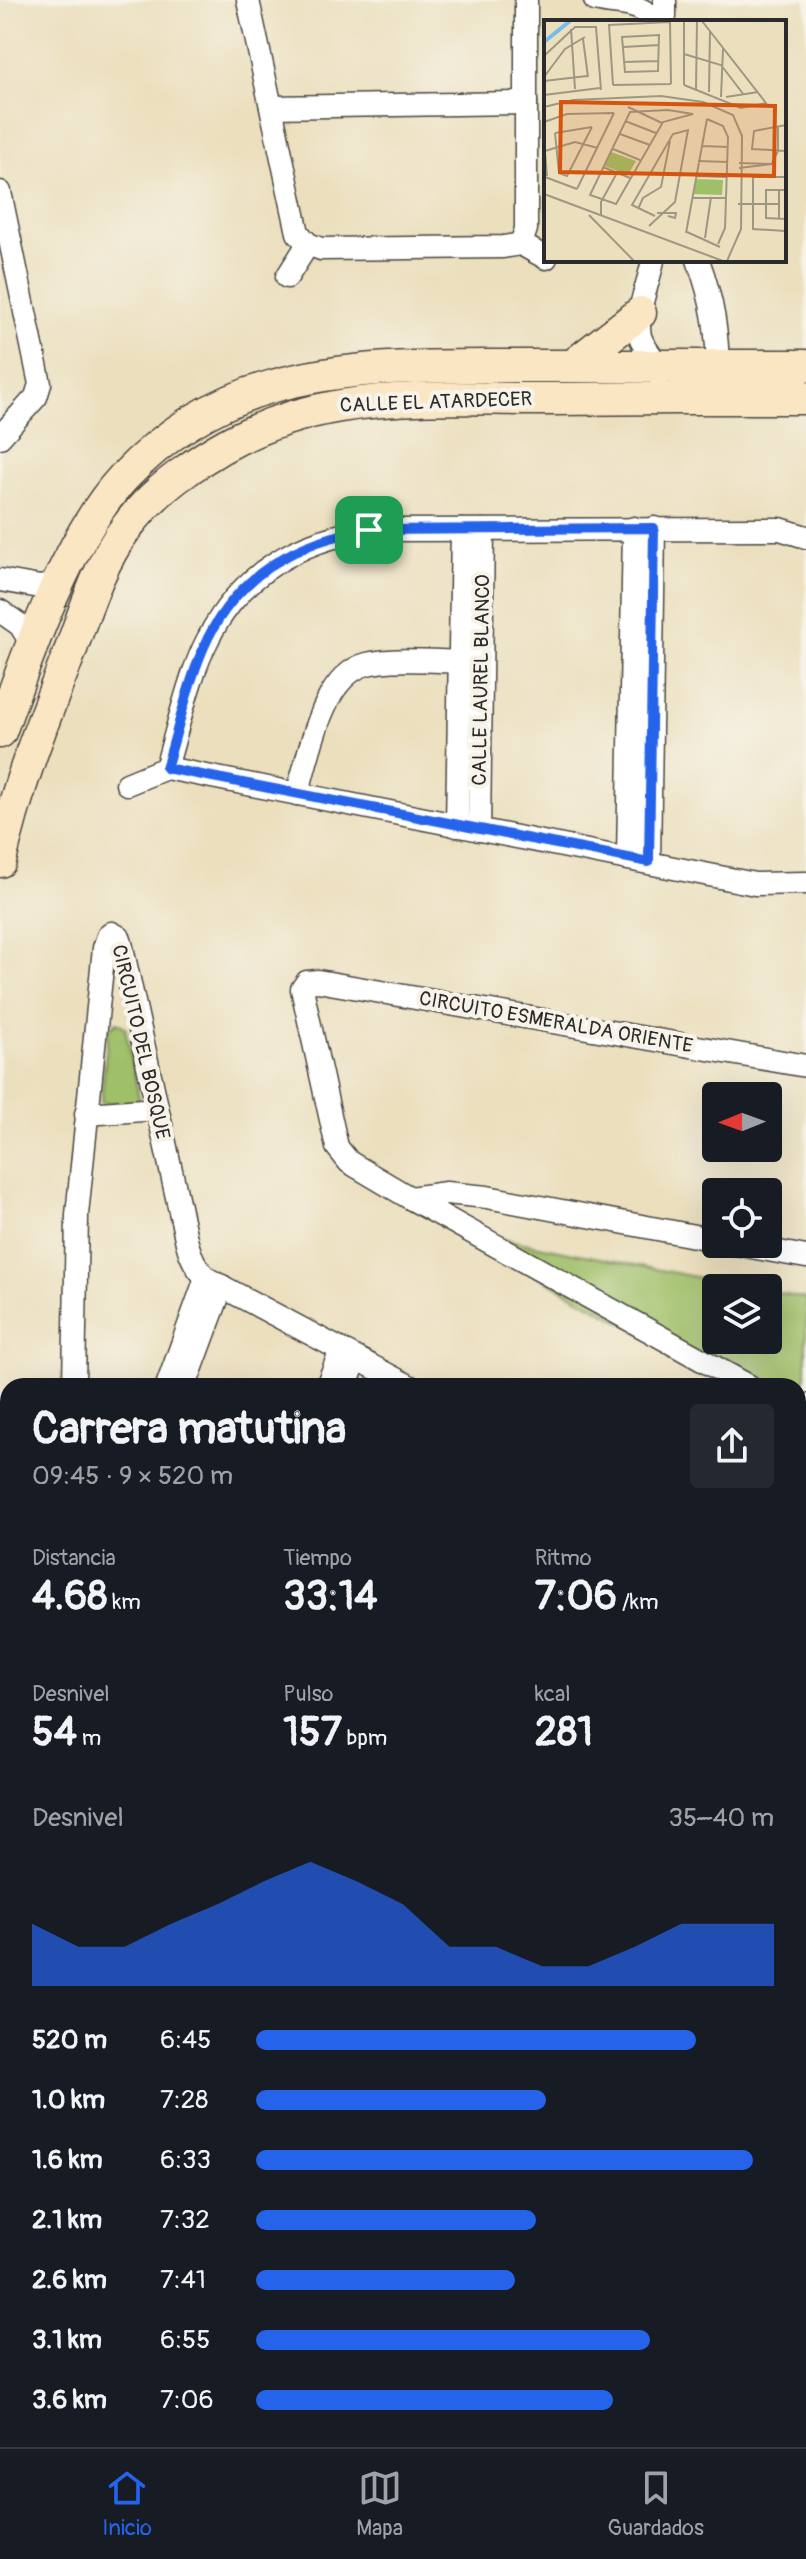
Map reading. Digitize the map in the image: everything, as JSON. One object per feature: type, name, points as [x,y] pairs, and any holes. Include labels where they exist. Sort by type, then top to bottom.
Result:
[{"type":"street","points":[[248,0],[298,233],[308,244],[321,249],[503,247],[521,244],[544,257]]},
{"type":"street","points":[[521,244],[526,229],[526,103],[536,26],[526,0]]},
{"type":"street","points":[[595,0],[626,4],[664,17]]},
{"type":"street","points":[[271,107],[526,103]]},
{"type":"street","points":[[0,192],[40,384],[36,397],[0,437]]},
{"type":"street","points":[[287,277],[308,244]]},
{"type":"street","points":[[653,262],[640,313],[640,334],[645,348],[659,366],[660,398]]},
{"type":"street","points":[[699,262],[711,296],[717,327],[718,398]]},
{"type":"street","points":[[572,366],[640,313]]},
{"type":"street","name":"CALLE EL ATARDECER","points":[[0,732],[59,583],[89,525],[122,479],[178,430],[210,410],[241,396],[305,378],[359,372],[490,366],[806,366]]},
{"type":"street","name":"CALLE EL ATARDECER","points":[[0,861],[42,725],[90,598],[126,528],[150,500],[207,455],[255,428],[323,407],[415,400],[806,398]]},
{"type":"street","points":[[638,860],[644,528]]},
{"type":"street","points":[[166,768],[207,640],[229,604],[258,574],[296,549],[332,536],[369,530],[644,528],[780,529],[806,537]]},
{"type":"street","name":"CALLE LAUREL BLANCO","points":[[468,828],[473,530]]},
{"type":"street","points":[[0,580],[40,587],[59,583],[90,598]]},
{"type":"street","points":[[0,611],[20,625],[33,646]]},
{"type":"street","points":[[297,794],[327,700],[347,674],[371,663],[470,662]]},
{"type":"street","points":[[127,784],[166,768],[755,884],[806,883]]},
{"type":"street","name":"CIRCUITO DEL BOSQUE","points":[[74,1378],[77,1215],[104,948],[112,933],[119,937],[121,943],[191,1258],[214,1282]]},
{"type":"street","name":"CIRCUITO ESMERALDA ORIENTE","points":[[410,1198],[340,1154],[302,989],[307,982],[318,981],[806,1066]]},
{"type":"street","points":[[86,1114],[157,1109]]},
{"type":"street","points":[[410,1198],[446,1193],[487,1197],[702,1237]]},
{"type":"street","points":[[410,1198],[735,1378]]},
{"type":"street","points":[[782,1253],[806,1257]]},
{"type":"street","points":[[214,1282],[393,1378]]},
{"type":"street","points":[[171,1378],[214,1282]]},
{"type":"street","points":[[187,1378],[214,1282]]},
{"type":"street","points":[[332,1378],[348,1355]]},
{"type":"street","points":[[347,1378],[348,1355]]},
{"type":"green space","points":[[117,1022],[125,1027],[140,1103],[101,1103],[108,1030]]},
{"type":"green space","points":[[453,1229],[702,1278],[702,1354],[782,1354],[782,1294],[806,1299],[805,1378],[723,1378]]},
{"type":"route","points":[[654,528],[649,862],[166,768],[207,640],[239,592],[258,574],[296,549],[332,536],[369,530],[654,528]]}]
